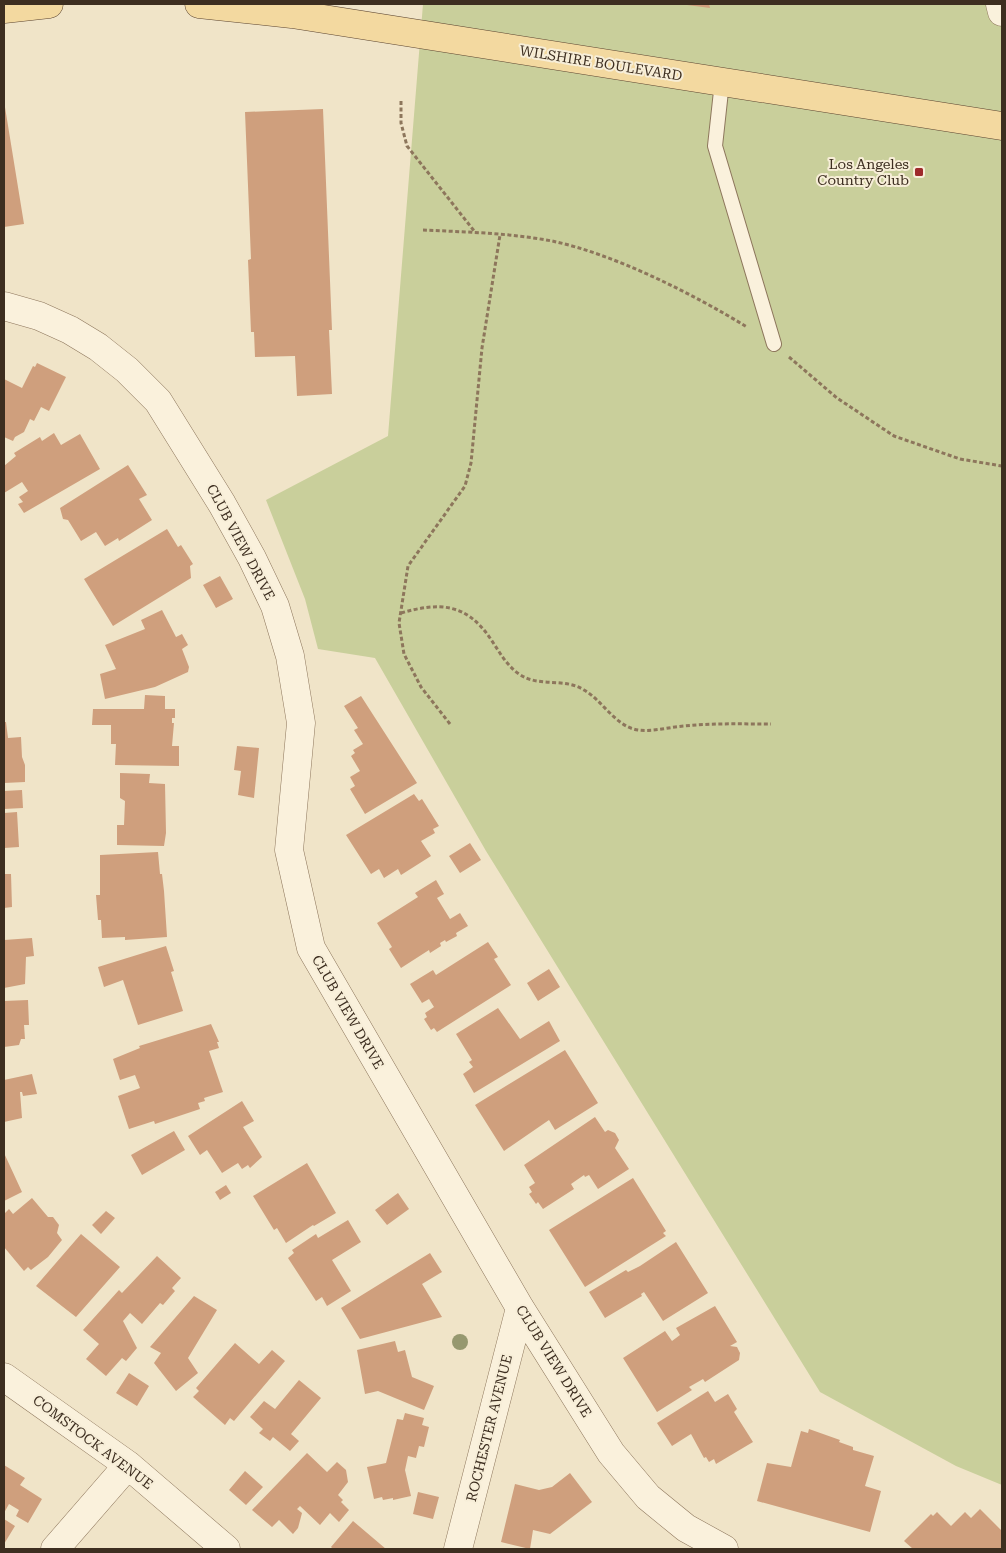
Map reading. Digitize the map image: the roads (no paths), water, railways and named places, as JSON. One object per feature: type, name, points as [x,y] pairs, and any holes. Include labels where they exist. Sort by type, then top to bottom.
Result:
[{"type":"main road","points":[[4,9],[49,4]]},
{"type":"main road","name":"WILSHIRE BOULEVARD","points":[[199,4],[292,14],[1002,126]]},
{"type":"street","points":[[1000,4],[1002,12]]},
{"type":"street","name":"CLUB VIEW DRIVE","points":[[4,306],[40,316],[70,330],[98,347],[127,370],[158,401],[222,504],[252,558],[275,606],[290,656],[302,723],[289,850],[311,948],[520,1308],[611,1453],[642,1489],[686,1528],[724,1549]]},
{"type":"street","name":"ROCHESTER AVENUE","points":[[458,1549],[520,1308]]},
{"type":"street","name":"COMSTOCK AVENUE","points":[[4,1377],[128,1465],[226,1549]]},
{"type":"street","points":[[55,1549],[128,1465]]},
{"type":"lane","points":[[722,82],[715,146],[774,344]]},
{"type":"place","name":"Los Angeles Country Club","points":[[919,172]]}]
